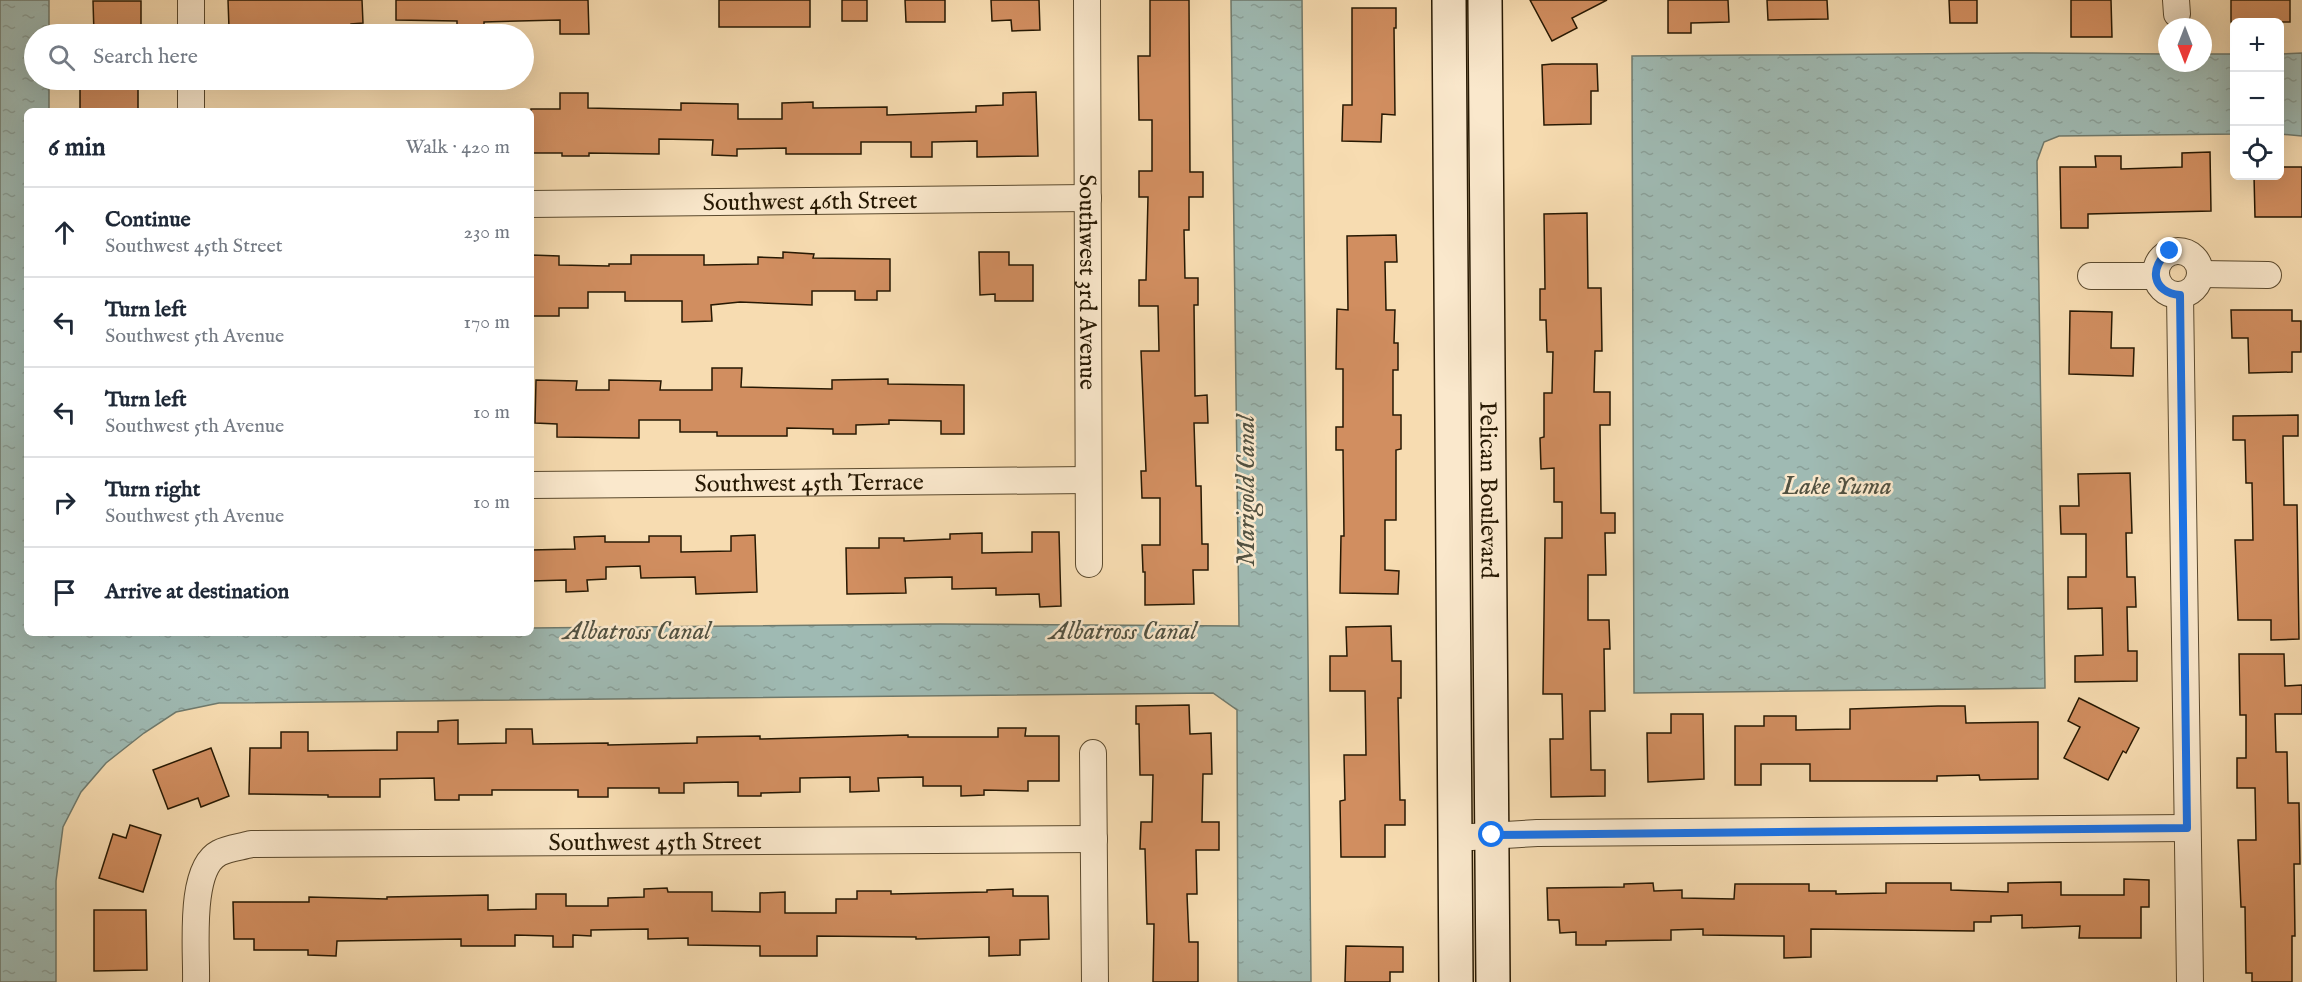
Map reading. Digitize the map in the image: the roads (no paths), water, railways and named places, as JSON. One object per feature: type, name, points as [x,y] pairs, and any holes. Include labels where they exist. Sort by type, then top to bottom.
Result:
[{"type":"street","points":[[191,0],[191,24]]},
{"type":"street","name":"Southwest 3rd Avenue","points":[[1087,0],[1089,564]]},
{"type":"street","name":"Pelican Boulevard","points":[[1449,0],[1456,982]]},
{"type":"street","name":"Pelican Boulevard","points":[[1485,0],[1494,982]]},
{"type":"street","points":[[191,90],[191,108]]},
{"type":"street","name":"Southwest 46th Street","points":[[534,204],[1088,198]]},
{"type":"street","points":[[2178,250],[2185,251],[2197,260],[2201,274],[2197,286],[2192,291],[2180,295],[2166,292],[2156,276],[2159,261],[2170,251],[2178,250]]},
{"type":"street","points":[[2201,274],[2268,275]]},
{"type":"street","points":[[2091,276],[2156,276]]},
{"type":"street","points":[[2180,295],[2190,982]]},
{"type":"street","name":"Southwest 45th Terrace","points":[[534,485],[1087,480]]},
{"type":"street","points":[[1093,753],[1095,982]]},
{"type":"street","points":[[1455,838],[1492,835],[2187,828]]},
{"type":"street","name":"Southwest 45th Street","points":[[196,982],[197,891],[203,869],[218,853],[251,844],[1094,839]]},
{"type":"water","points":[[0,0],[49,0],[49,24],[24,24],[24,90],[49,90],[49,108],[24,108],[24,636],[534,636],[534,628],[940,624],[1239,626],[1231,0],[1302,0],[1311,982],[1238,982],[1237,710],[1213,693],[219,703],[176,712],[144,733],[106,763],[81,792],[63,827],[56,881],[56,982],[0,982]]},
{"type":"water","points":[[2302,53],[2302,136],[2284,134],[2284,54]]},
{"type":"water","name":"Lake Yuma","points":[[2158,54],[2158,72],[2212,72],[2212,54],[2230,54],[2230,134],[2059,136],[2044,142],[2037,161],[2045,688],[1634,693],[1632,56]]},
{"type":"water label","name":"Marigold Canal","points":[[1245,491]]},
{"type":"water label","name":"Albatross Canal","points":[[637,630]]},
{"type":"water label","name":"Albatross Canal","points":[[1123,630]]}]
